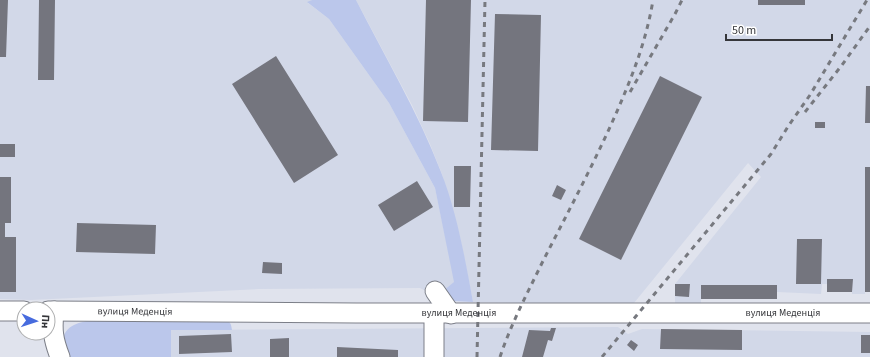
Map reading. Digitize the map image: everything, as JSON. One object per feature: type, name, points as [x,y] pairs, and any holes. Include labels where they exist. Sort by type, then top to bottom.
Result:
[{"type":"street","points":[[434,357],[443,314],[435,291]]},
{"type":"street","points":[[0,311],[16,311]]},
{"type":"street","name":"вулиця Меденція","points":[[56,311],[443,314],[870,313]]},
{"type":"street","points":[[54,341],[60,357]]},
{"type":"shaded area","points":[[0,0],[312,0],[308,3],[329,19],[389,103],[435,188],[455,282],[443,291],[426,291],[420,288],[259,289],[31,300],[0,299]]},
{"type":"shaded area","points":[[312,0],[356,0],[412,106],[441,172],[452,203],[464,252],[473,302],[452,301],[443,291],[454,282],[435,188],[389,103],[329,19],[307,2]]},
{"type":"shaded area","points":[[356,0],[870,0],[870,292],[865,292],[865,294],[852,294],[852,292],[827,292],[827,284],[822,284],[821,294],[777,292],[777,299],[701,299],[701,303],[675,303],[675,284],[761,177],[748,163],[634,303],[473,302],[460,237],[442,174],[412,105]]},
{"type":"shaded area","points":[[93,320],[225,320],[230,324],[232,330],[171,330],[171,357],[66,357],[63,343],[66,331],[78,323]]},
{"type":"shaded area","points":[[618,327],[628,334],[642,329],[870,332],[870,357],[171,357],[171,330]]},
{"type":"building","points":[[0,0],[8,0],[6,57],[0,57]]},
{"type":"building","points":[[39,0],[55,0],[54,80],[38,80]]},
{"type":"building","points":[[426,0],[471,0],[468,122],[423,121]]},
{"type":"building","points":[[758,0],[805,0],[805,5],[758,5]]},
{"type":"building","points":[[495,14],[541,15],[538,151],[491,150]]},
{"type":"building","points":[[276,56],[338,155],[294,183],[232,84]]},
{"type":"building","points":[[660,76],[702,97],[621,260],[579,239]]},
{"type":"building","points":[[866,86],[870,86],[870,123],[865,123]]},
{"type":"building","points":[[815,122],[825,122],[825,128],[815,128]]},
{"type":"building","points":[[0,144],[15,144],[15,157],[0,157]]},
{"type":"building","points":[[454,166],[471,166],[470,207],[454,207]]},
{"type":"building","points":[[865,167],[870,167],[870,292],[865,292]]},
{"type":"building","points":[[0,177],[11,177],[11,223],[5,223],[5,237],[16,237],[16,292],[0,292]]},
{"type":"building","points":[[417,181],[433,207],[394,231],[378,205]]},
{"type":"building","points":[[557,185],[566,190],[561,200],[552,196]]},
{"type":"building","points":[[77,223],[156,225],[155,254],[76,252]]},
{"type":"building","points":[[797,239],[822,239],[821,284],[796,284]]},
{"type":"building","points":[[263,262],[282,263],[282,274],[262,273]]},
{"type":"building","points":[[827,279],[853,279],[852,292],[827,292]]},
{"type":"building","points":[[675,284],[690,284],[689,297],[675,296]]},
{"type":"building","points":[[701,285],[777,285],[777,299],[701,299]]},
{"type":"building","points":[[551,328],[556,328],[552,341],[548,340],[543,357],[522,357],[529,330],[550,331]]},
{"type":"building","points":[[661,329],[742,330],[742,350],[660,349]]},
{"type":"building","points":[[231,334],[232,352],[179,354],[179,336]]},
{"type":"building","points":[[861,335],[870,335],[870,353],[861,353]]},
{"type":"building","points":[[289,338],[289,357],[270,357],[270,339]]},
{"type":"building","points":[[631,340],[638,345],[634,351],[627,345]]},
{"type":"building","points":[[337,347],[398,350],[398,357],[337,357]]},
{"type":"railway","points":[[477,357],[485,0]]},
{"type":"railway","points":[[500,357],[520,309],[617,112],[638,57],[653,0]]},
{"type":"railway","points":[[630,92],[682,0]]},
{"type":"railway","points":[[602,357],[771,154],[810,95],[867,0]]},
{"type":"railway","points":[[805,112],[870,26]]}]
